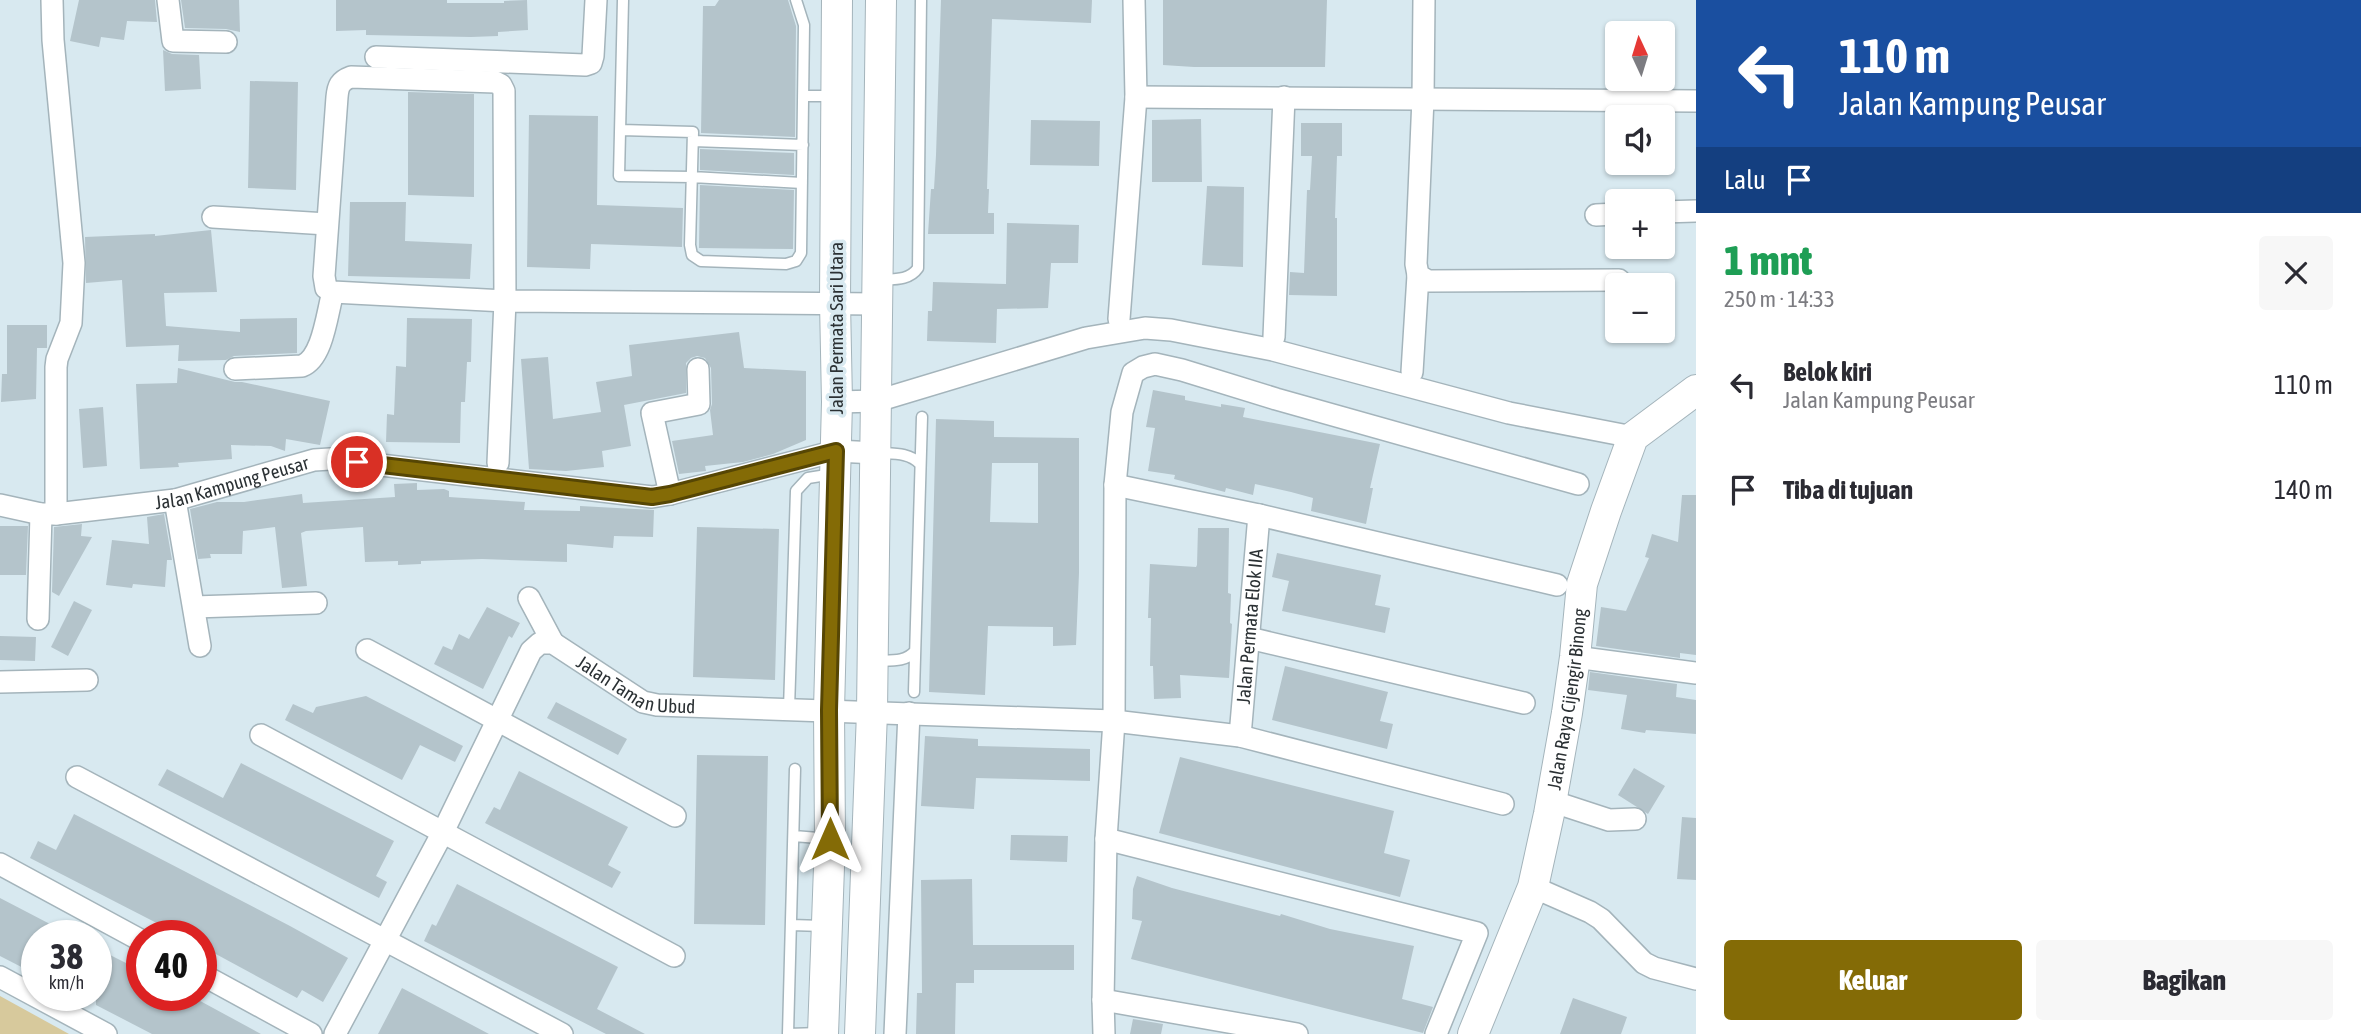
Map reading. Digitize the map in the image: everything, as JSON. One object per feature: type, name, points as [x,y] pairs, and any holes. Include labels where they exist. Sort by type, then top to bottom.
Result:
[{"type":"street","points":[[38,620],[49,514],[56,367],[71,323],[74,263],[52,40],[52,0]]},
{"type":"street","points":[[169,0],[173,41],[226,42]]},
{"type":"street","points":[[376,57],[585,65],[591,63],[593,56],[596,0]]},
{"type":"street","name":"Jalan Permata Sari Utara","points":[[823,1034],[830,839],[829,710],[837,402],[837,0]]},
{"type":"street","points":[[860,1034],[872,712],[881,0]]},
{"type":"street","points":[[1119,319],[1136,97],[1134,0]]},
{"type":"street","points":[[1412,372],[1418,275],[1416,264],[1424,0]]},
{"type":"street","points":[[498,463],[505,302],[504,91],[501,85],[495,82],[351,77],[344,80],[339,85],[337,97],[324,276],[326,288],[333,292],[505,302],[835,302],[879,292]]},
{"type":"street","points":[[1136,97],[1696,101]]},
{"type":"street","points":[[1274,337],[1284,97]]},
{"type":"street","points":[[1675,212],[1696,211]]},
{"type":"street","points":[[213,217],[327,224]]},
{"type":"street","points":[[1418,275],[1428,281],[1605,280]]},
{"type":"street","points":[[235,369],[308,364],[317,354],[333,292]]},
{"type":"street","points":[[837,402],[877,401],[1086,338],[1159,327],[1273,350],[1510,413],[1633,437],[1696,390]]},
{"type":"street","points":[[1104,1034],[1102,1000],[1106,839],[1114,721],[1115,485],[1126,394],[1133,373],[1155,364],[1182,370],[1578,484]]},
{"type":"street","points":[[670,494],[652,414],[699,404],[698,369]]},
{"type":"street","name":"Jalan Raya Cijengir Binong","points":[[1474,1034],[1533,887],[1551,801],[1575,657],[1582,584],[1633,437]]},
{"type":"street","name":"Jalan Kampung Peusar","points":[[0,505],[49,514],[175,500],[314,460],[330,459],[636,496],[670,494],[876,453]]},
{"type":"street","points":[[1115,485],[1259,515],[1557,585]]},
{"type":"street","points":[[175,500],[200,646]]},
{"type":"street","name":"Jalan Permata Elok IIA","points":[[1240,736],[1259,515]]},
{"type":"street","points":[[529,598],[553,643]]},
{"type":"street","points":[[194,607],[316,603]]},
{"type":"street","points":[[1249,638],[1524,703]]},
{"type":"street","name":"Jalan Taman Ubud","points":[[335,1034],[443,832],[531,650],[540,643],[553,643],[643,702],[657,705],[1114,721],[1240,736],[1503,804]]},
{"type":"street","points":[[367,650],[675,816]]},
{"type":"street","points":[[1575,657],[1696,673]]},
{"type":"street","points":[[0,682],[87,680]]},
{"type":"street","points":[[895,1034],[909,713]]},
{"type":"street","points":[[261,734],[674,956]]},
{"type":"street","points":[[77,778],[562,1034]]},
{"type":"street","points":[[1551,801],[1609,821],[1635,819]]},
{"type":"street","points":[[1106,839],[1477,933],[1436,1034]]},
{"type":"street","points":[[0,864],[126,932]]},
{"type":"street","points":[[1533,887],[1601,919],[1644,963],[1696,979]]},
{"type":"street","points":[[0,977],[106,1034]]},
{"type":"street","points":[[861,979],[898,981]]},
{"type":"street","points":[[217,983],[311,1034]]},
{"type":"street","points":[[1102,1000],[1297,1034]]},
{"type":"lane","points":[[623,0],[620,176],[802,183]]},
{"type":"lane","points":[[621,130],[693,132],[692,255],[701,261],[786,264],[796,261],[801,253],[804,25],[796,0]]},
{"type":"lane","points":[[879,292],[914,274],[918,268],[921,0]]},
{"type":"lane","points":[[803,96],[836,96]]},
{"type":"lane","points":[[693,141],[803,145]]},
{"type":"lane","points":[[914,692],[922,417]]},
{"type":"lane","points":[[876,453],[906,454],[920,464]]},
{"type":"lane","points":[[789,709],[796,491],[808,478],[836,463]]},
{"type":"lane","points":[[872,661],[901,660],[909,658],[915,652]]},
{"type":"lane","points":[[795,769],[788,1034],[823,1034]]},
{"type":"lane","points":[[794,836],[830,839]]},
{"type":"lane","points":[[791,925],[827,926]]},
{"type":"shaded area","points":[[0,996],[21,1008],[21,1011],[27,1011],[69,1034],[0,1034]]},
{"type":"building","points":[[79,0],[155,0],[157,22],[127,21],[124,40],[101,37],[99,47],[70,41]]},
{"type":"building","points":[[181,0],[239,0],[240,32],[185,28]]},
{"type":"building","points":[[336,0],[504,3],[527,0],[528,30],[498,32],[498,36],[471,37],[366,35],[366,30],[336,31]]},
{"type":"building","points":[[719,0],[788,0],[796,26],[795,137],[701,133],[703,6],[715,6]]},
{"type":"building","points":[[941,0],[1092,0],[1091,23],[992,19],[987,189],[988,213],[994,213],[994,234],[928,234],[936,155]]},
{"type":"building","points":[[1163,0],[1327,0],[1325,67],[1163,65]]},
{"type":"building","points":[[163,50],[172,54],[199,55],[201,89],[165,91]]},
{"type":"building","points":[[250,81],[298,82],[296,190],[248,188]]},
{"type":"building","points":[[408,92],[474,94],[474,197],[408,195]]},
{"type":"building","points":[[529,115],[598,116],[597,205],[683,208],[682,247],[591,244],[590,269],[527,267]]},
{"type":"building","points":[[1201,119],[1202,182],[1152,182],[1152,120]]},
{"type":"building","points":[[1031,120],[1100,121],[1099,166],[1030,165]]},
{"type":"building","points":[[1301,123],[1342,123],[1342,156],[1337,156],[1335,218],[1337,296],[1289,295],[1290,272],[1304,273],[1307,190],[1310,190],[1312,156],[1301,156]]},
{"type":"building","points":[[700,149],[794,153],[794,175],[700,170]]},
{"type":"building","points":[[700,185],[794,190],[793,249],[699,248]]},
{"type":"building","points":[[1207,186],[1244,187],[1243,267],[1202,265]]},
{"type":"building","points":[[350,202],[406,202],[405,241],[472,244],[470,279],[348,276]]},
{"type":"building","points":[[1007,223],[1079,225],[1078,263],[1051,263],[1048,308],[997,309],[996,343],[927,341],[933,282],[1006,284]]},
{"type":"building","points":[[211,230],[217,292],[164,293],[166,326],[240,332],[240,319],[297,318],[297,353],[234,356],[226,360],[178,361],[179,345],[126,347],[122,280],[86,283],[85,237],[155,236]]},
{"type":"building","points":[[407,318],[472,319],[471,362],[467,362],[465,402],[461,402],[460,443],[386,442],[387,414],[394,415],[396,366],[406,367]]},
{"type":"building","points":[[7,325],[47,325],[47,348],[37,348],[36,399],[1,402],[2,374],[7,374]]},
{"type":"building","points":[[739,332],[744,368],[806,371],[806,440],[773,454],[743,462],[705,466],[706,471],[679,474],[672,441],[713,435],[710,410],[711,368],[705,358],[697,356],[686,363],[686,393],[624,405],[631,446],[602,451],[604,467],[566,471],[529,469],[521,359],[548,357],[553,419],[601,412],[596,382],[632,376],[629,345]]},
{"type":"building","points":[[178,368],[330,401],[320,445],[286,439],[285,451],[271,446],[231,445],[232,459],[178,463],[179,467],[140,469],[136,384],[177,383]]},
{"type":"building","points":[[1153,390],[1185,396],[1185,400],[1221,407],[1221,404],[1245,408],[1243,417],[1380,444],[1370,488],[1373,488],[1366,524],[1311,511],[1313,498],[1291,492],[1255,484],[1253,495],[1226,488],[1225,492],[1174,479],[1175,475],[1148,471],[1155,428],[1146,427]]},
{"type":"building","points":[[103,407],[107,466],[83,468],[79,409]]},
{"type":"building","points":[[936,419],[994,421],[994,437],[1079,438],[1076,645],[1053,646],[1053,627],[988,626],[985,695],[929,692]],"holes":[[[992,463],[1038,463],[1038,523],[990,522]]]},
{"type":"building","points":[[417,483],[417,490],[444,489],[449,491],[449,497],[525,502],[524,510],[580,511],[580,506],[654,510],[653,537],[614,536],[613,548],[567,544],[567,562],[482,559],[421,561],[421,564],[398,565],[398,561],[365,562],[363,527],[306,531],[301,533],[307,586],[282,588],[275,527],[243,531],[242,554],[210,554],[211,558],[198,559],[190,509],[217,502],[244,502],[302,494],[303,503],[395,497],[394,484]]},
{"type":"building","points":[[1682,495],[1696,495],[1696,655],[1680,653],[1680,658],[1596,646],[1601,607],[1626,611],[1649,558],[1645,557],[1652,534],[1678,542]]},
{"type":"building","points":[[164,514],[172,560],[167,560],[165,587],[133,584],[132,588],[106,585],[112,540],[149,544],[147,517]]},
{"type":"building","points":[[82,524],[81,536],[92,537],[59,596],[52,592],[54,527]]},
{"type":"building","points":[[0,526],[28,526],[26,575],[0,575]]},
{"type":"building","points":[[697,527],[779,529],[775,680],[693,677]]},
{"type":"building","points":[[1198,528],[1229,528],[1228,593],[1231,594],[1232,624],[1229,678],[1180,675],[1181,698],[1154,699],[1153,666],[1150,666],[1151,618],[1148,618],[1150,564],[1196,567]]},
{"type":"building","points":[[1277,553],[1381,575],[1375,605],[1390,608],[1385,633],[1282,611],[1289,581],[1272,577]]},
{"type":"building","points":[[74,601],[92,610],[68,656],[51,647]]},
{"type":"building","points":[[487,607],[520,623],[512,638],[509,636],[483,689],[434,664],[443,646],[452,650],[459,634],[469,639]]},
{"type":"building","points":[[0,636],[36,637],[35,661],[0,660]]},
{"type":"building","points":[[1285,666],[1388,692],[1380,721],[1393,724],[1387,749],[1272,720]]},
{"type":"building","points":[[1590,672],[1677,684],[1676,697],[1696,700],[1696,734],[1646,730],[1645,733],[1621,729],[1627,695],[1588,690]]},
{"type":"building","points":[[366,696],[463,746],[455,762],[420,745],[402,780],[285,720],[293,704],[313,713],[316,707]]},
{"type":"building","points":[[556,702],[627,739],[618,755],[547,718]]},
{"type":"building","points":[[925,736],[978,739],[978,746],[1090,749],[1090,781],[976,778],[974,809],[921,806]]},
{"type":"building","points":[[697,755],[768,756],[765,925],[694,924]]},
{"type":"building","points":[[1180,757],[1394,811],[1384,853],[1410,860],[1400,897],[1159,833]]},
{"type":"building","points":[[241,763],[394,841],[376,876],[387,882],[379,898],[158,785],[167,769],[223,798]]},
{"type":"building","points":[[1634,768],[1665,786],[1648,814],[1618,795]]},
{"type":"building","points":[[519,771],[628,827],[608,865],[621,872],[612,888],[485,823],[494,807],[500,810]]},
{"type":"building","points":[[74,814],[348,958],[323,1002],[302,990],[297,998],[217,955],[217,920],[151,920],[30,858],[38,841],[56,850]]},
{"type":"building","points":[[1682,817],[1696,818],[1696,880],[1677,879]]},
{"type":"building","points":[[1011,835],[1068,836],[1067,862],[1010,860]]},
{"type":"building","points":[[1137,876],[1172,888],[1280,916],[1281,914],[1330,929],[1414,946],[1402,999],[1433,1007],[1423,1033],[1131,959],[1142,921],[1132,919],[1133,889]]},
{"type":"building","points":[[972,879],[973,945],[1074,945],[1074,970],[974,970],[974,983],[956,983],[955,1034],[916,1034],[917,993],[922,993],[921,880]]},
{"type":"building","points":[[457,884],[618,967],[597,1009],[645,1034],[606,1034],[424,941],[432,924],[436,926]]},
{"type":"building","points":[[0,898],[42,920],[21,920],[21,967],[0,956]]},
{"type":"building","points":[[112,956],[126,963],[126,1011],[217,1010],[261,1034],[152,1034],[108,1011],[112,1011]]},
{"type":"building","points":[[402,988],[440,1008],[489,1034],[378,1034]]},
{"type":"building","points":[[1573,998],[1627,1017],[1621,1034],[1560,1034]]},
{"type":"building","points":[[1133,1019],[1163,1024],[1161,1034],[1130,1034]]},
{"type":"route","points":[[357,462],[652,497],[836,451],[829,710],[830,839]]}]
